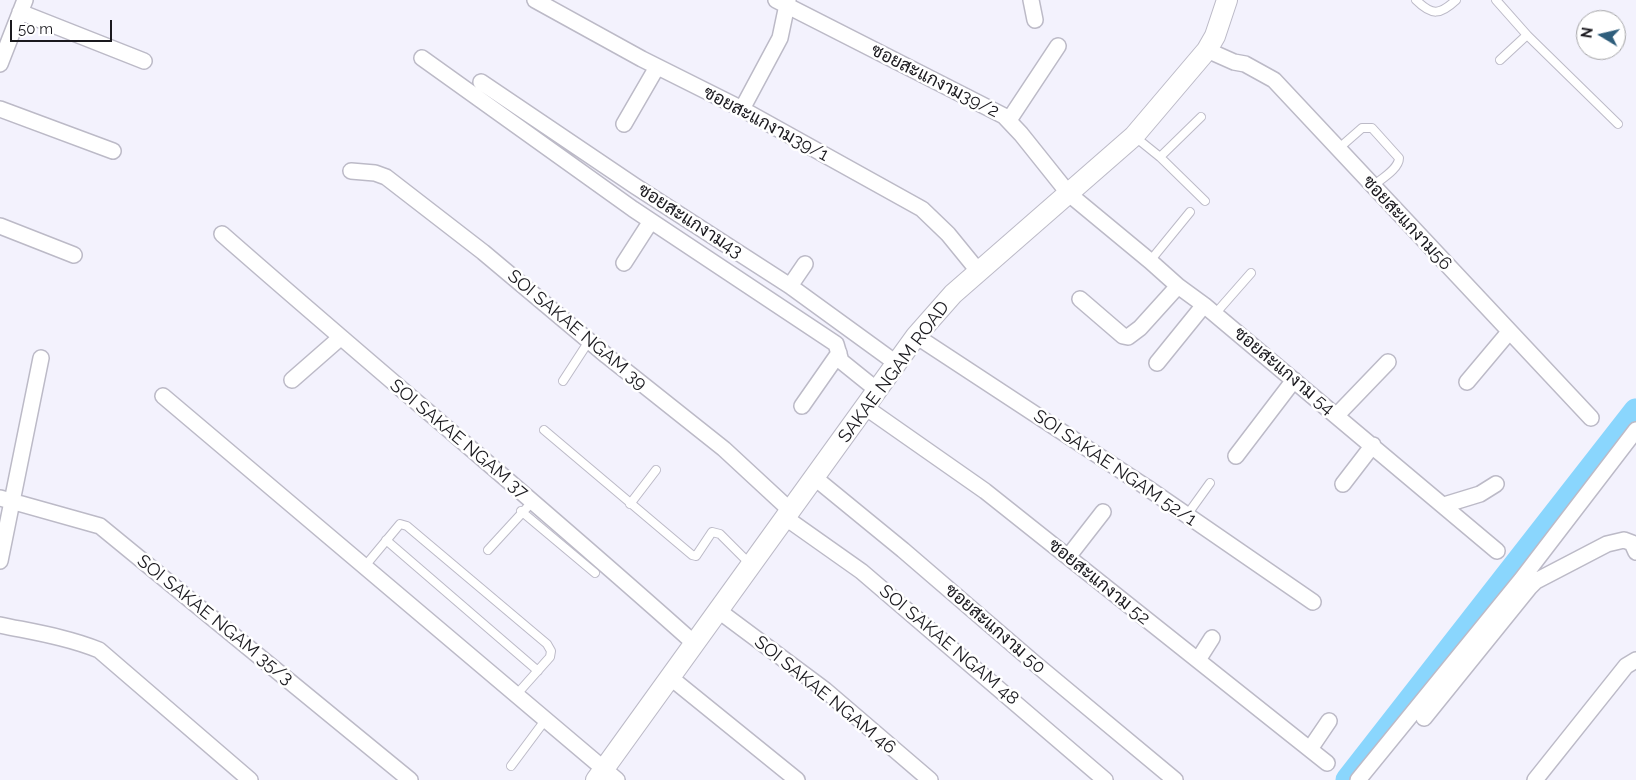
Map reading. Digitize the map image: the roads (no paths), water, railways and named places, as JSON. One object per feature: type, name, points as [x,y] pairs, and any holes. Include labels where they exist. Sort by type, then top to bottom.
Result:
[{"type":"street","name":"ซอยสะแกงาม39/1","points":[[535,0],[657,67],[742,109],[922,209],[948,234],[979,272]]},
{"type":"street","points":[[1031,0],[1035,20]]},
{"type":"street","name":"SAKAE NGAM ROAD","points":[[606,777],[671,678],[916,336],[953,294],[1134,136],[1208,50],[1215,36],[1227,0]]},
{"type":"street","points":[[742,109],[780,38],[783,2]]},
{"type":"street","name":"ซอยสะแกงาม39/2","points":[[783,2],[1004,116],[1068,194]]},
{"type":"street","points":[[0,64],[22,6],[144,61]]},
{"type":"street","points":[[1009,120],[1058,46]]},
{"type":"street","name":"ซอยสะแกงาม56","points":[[1208,50],[1234,62],[1245,64],[1274,80],[1591,418]]},
{"type":"street","points":[[422,58],[651,221],[836,344],[841,361],[877,390]]},
{"type":"street","points":[[624,124],[657,67]]},
{"type":"street","name":"ซอยสะแกงาม43","points":[[481,82],[635,186],[790,286],[896,363]]},
{"type":"street","points":[[0,109],[113,151]]},
{"type":"street","name":"SOI SAKAE NGAM 39","points":[[351,171],[386,177],[483,252],[589,341],[724,449],[788,515]]},
{"type":"street","name":"ซอยสะแกงาม 54","points":[[1068,194],[1337,415],[1497,551]]},
{"type":"street","points":[[624,262],[651,221]]},
{"type":"street","points":[[0,226],[74,255]]},
{"type":"street","name":"SOI SAKAE NGAM 37","points":[[222,234],[340,338],[533,501],[695,644]]},
{"type":"street","points":[[790,286],[805,264]]},
{"type":"street","points":[[1080,300],[1122,336],[1128,337],[1140,328],[1178,286]]},
{"type":"street","points":[[1158,363],[1210,310]]},
{"type":"street","points":[[1467,382],[1509,332]]},
{"type":"street","name":"SOI SAKAE NGAM 52/1","points":[[916,336],[1187,515],[1313,602]]},
{"type":"street","points":[[292,380],[340,338]]},
{"type":"street","points":[[802,406],[839,353]]},
{"type":"street","points":[[0,561],[6,499],[41,358]]},
{"type":"street","points":[[1337,415],[1388,362]]},
{"type":"street","points":[[1236,456],[1294,380]]},
{"type":"street","points":[[163,396],[517,694],[606,777]]},
{"type":"street","name":"ซอยสะแกงาม 52","points":[[865,407],[985,491],[1327,763]]},
{"type":"street","points":[[1358,780],[1521,580],[1636,430]]},
{"type":"street","points":[[1343,484],[1372,445]]},
{"type":"street","name":"ซอยสะแกงาม 50","points":[[815,478],[1175,780]]},
{"type":"street","points":[[1444,505],[1480,494],[1496,484]]},
{"type":"street","name":"SOI SAKAE NGAM 35/3","points":[[6,499],[100,526],[410,780]]},
{"type":"street","points":[[1068,557],[1103,512]]},
{"type":"street","name":"SOI SAKAE NGAM 48","points":[[788,515],[861,571],[1105,780]]},
{"type":"street","points":[[1424,718],[1536,581],[1607,544],[1624,540],[1632,543],[1636,552]]},
{"type":"street","name":"SOI SAKAE NGAM 46","points":[[719,611],[825,690],[930,780]]},
{"type":"street","points":[[0,625],[86,644],[99,650],[250,780]]},
{"type":"street","points":[[1198,660],[1212,638]]},
{"type":"street","points":[[1535,780],[1626,666],[1636,660]]},
{"type":"street","points":[[671,678],[797,780]]},
{"type":"street","points":[[1310,749],[1329,721]]},
{"type":"lane","points":[[1416,0],[1424,8],[1439,12],[1446,9],[1456,0]]},
{"type":"lane","points":[[1496,0],[1527,34],[1618,124]]},
{"type":"lane","points":[[1500,60],[1527,34]]},
{"type":"lane","points":[[1160,157],[1201,117]]},
{"type":"lane","points":[[1338,149],[1362,128],[1372,128],[1399,158],[1399,163],[1395,168],[1373,186]]},
{"type":"lane","points":[[1134,136],[1160,157],[1205,201]]},
{"type":"lane","points":[[1150,261],[1190,212]]},
{"type":"lane","points":[[1210,310],[1251,272]]},
{"type":"lane","points":[[563,381],[589,341]]},
{"type":"lane","points":[[544,430],[692,555],[696,556],[712,532],[720,534],[752,566]]},
{"type":"lane","points":[[630,504],[656,470]]},
{"type":"lane","points":[[1187,515],[1210,483]]},
{"type":"lane","points":[[488,550],[533,501]]},
{"type":"lane","points":[[521,512],[595,573]]},
{"type":"lane","points":[[364,566],[400,524],[407,526],[547,644],[551,651],[550,657],[517,694]]},
{"type":"lane","points":[[386,540],[538,671]]},
{"type":"lane","points":[[511,766],[546,720]]},
{"type":"waterway","points":[[1348,780],[1636,411]]}]
